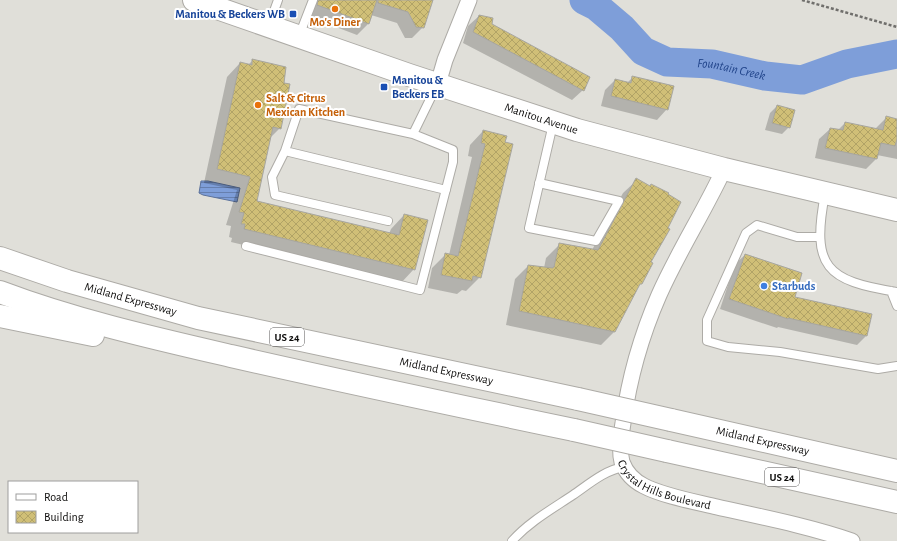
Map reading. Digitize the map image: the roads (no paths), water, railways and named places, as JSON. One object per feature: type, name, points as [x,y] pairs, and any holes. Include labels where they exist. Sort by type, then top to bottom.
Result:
[{"type":"main road","name":"Manitou Avenue","points":[[194,0],[553,123],[724,169],[897,210]]},
{"type":"main road","name":"Midland Expressway","points":[[0,258],[74,283],[198,318],[578,399],[897,471]]},
{"type":"main road","name":"US 24","points":[[0,292],[20,300],[163,340],[311,374],[574,430],[897,502]]},
{"type":"main road","points":[[0,316],[311,374]]},
{"type":"street","points":[[438,84],[445,60],[469,0]]},
{"type":"street","name":"Crystal Hills Boulevard","points":[[724,169],[659,295],[640,347],[630,385],[622,427],[621,457],[624,468],[634,480],[645,487],[659,492],[812,528],[852,541]]},
{"type":"lane","points":[[269,26],[278,0]]},
{"type":"lane","points":[[299,36],[314,0]]},
{"type":"lane","points":[[413,134],[427,109],[438,84]]},
{"type":"lane","points":[[246,246],[420,290],[453,162],[453,150],[413,134],[299,109],[285,151],[272,177],[275,195],[388,221]]},
{"type":"lane","points":[[539,183],[619,202],[596,241],[529,228],[539,183],[553,123]]},
{"type":"lane","points":[[285,151],[446,190]]},
{"type":"lane","points":[[825,193],[819,237],[827,264],[834,272],[846,280],[857,284],[894,291],[897,306]]},
{"type":"lane","points":[[819,237],[797,238],[757,225],[746,233],[707,320],[707,341],[728,348],[780,352],[878,369],[897,366]]},
{"type":"lane","points":[[512,541],[518,534],[542,515],[604,474],[617,468],[624,468]]},
{"type":"water","points":[[201,181],[208,181],[240,188],[237,202],[199,193]]},
{"type":"waterway","name":"Fountain Creek","points":[[584,0],[596,6],[622,28],[643,51],[667,62],[712,64],[765,76],[802,80],[847,64],[897,54]]},
{"type":"place","name":"Mo's Diner","points":[[335,9]]},
{"type":"place","name":"Manitou & Beckers WB","points":[[293,14]]},
{"type":"place","name":"Manitou & Beckers EB","points":[[384,87]]},
{"type":"place","name":"Salt & Citrus Mexican Kitchen","points":[[258,105]]},
{"type":"place","name":"Starbuds","points":[[764,286]]}]
